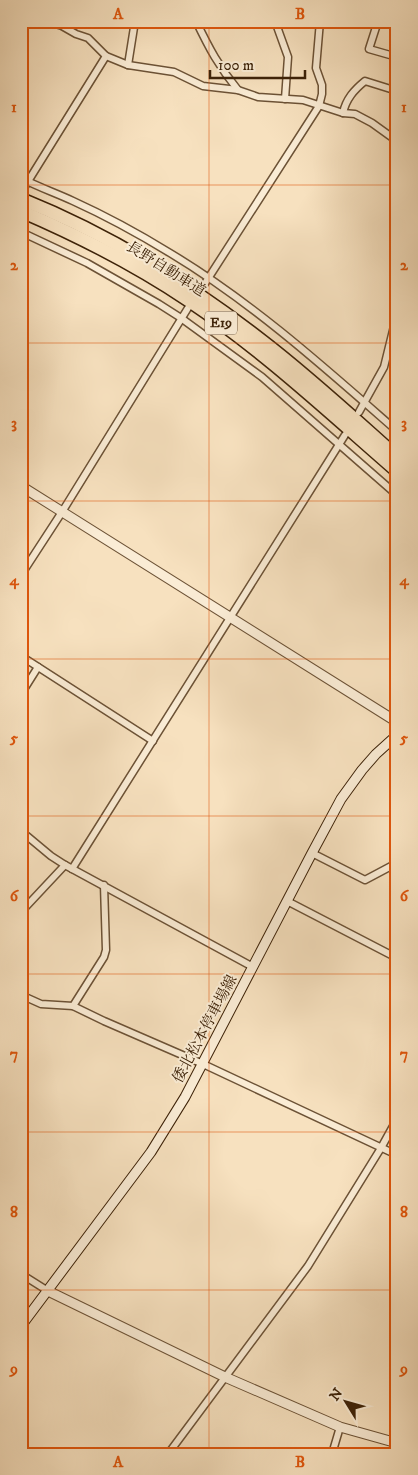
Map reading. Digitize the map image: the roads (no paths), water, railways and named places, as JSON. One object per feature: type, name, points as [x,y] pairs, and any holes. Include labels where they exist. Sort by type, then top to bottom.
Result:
[{"type":"highway","name":"長野自動車道","points":[[21,199],[119,246],[195,292],[263,342],[397,456]]},
{"type":"highway","name":"長野自動車道","points":[[21,211],[113,255],[189,300],[256,349],[397,471]]},
{"type":"street","points":[[46,21],[88,38],[106,56],[128,65],[174,72],[203,86],[238,90],[258,97],[303,100],[343,113],[355,114],[372,123],[397,141]]},
{"type":"street","points":[[128,65],[135,21]]},
{"type":"street","points":[[196,21],[211,52],[238,90]]},
{"type":"street","points":[[275,21],[288,57],[285,99]]},
{"type":"street","points":[[202,288],[319,106],[322,85],[316,68],[320,21]]},
{"type":"street","points":[[378,21],[369,49],[397,58]]},
{"type":"street","points":[[22,191],[24,180],[83,95],[106,56]]},
{"type":"street","points":[[343,113],[351,93],[365,81],[397,91]]},
{"type":"street","points":[[24,180],[103,216],[171,253],[208,277],[302,348],[397,431]]},
{"type":"street","points":[[21,232],[95,267],[181,318],[262,377],[397,495]]},
{"type":"street","points":[[21,576],[188,308]]},
{"type":"street","points":[[359,412],[384,367],[397,314]]},
{"type":"street","points":[[72,868],[346,436]]},
{"type":"street","points":[[21,486],[397,722]]},
{"type":"street","points":[[21,656],[153,740]]},
{"type":"street","points":[[21,694],[38,667]]},
{"type":"street","name":"倭北松本停車場線","points":[[21,1326],[151,1152],[203,1064],[312,853],[351,784],[376,754],[397,735]]},
{"type":"street","points":[[21,831],[65,865],[253,967]]},
{"type":"street","points":[[312,853],[365,880],[397,863]]},
{"type":"street","points":[[21,912],[65,865]]},
{"type":"street","points":[[73,1006],[104,957],[106,950],[104,885]]},
{"type":"street","points":[[287,901],[397,958]]},
{"type":"street","points":[[21,995],[41,1004],[73,1006],[203,1064],[397,1155]]},
{"type":"street","points":[[168,1454],[308,1266],[397,1119]]},
{"type":"street","points":[[21,1274],[48,1291],[225,1377],[340,1427],[397,1443]]},
{"type":"street","points":[[332,1454],[340,1427]]}]
